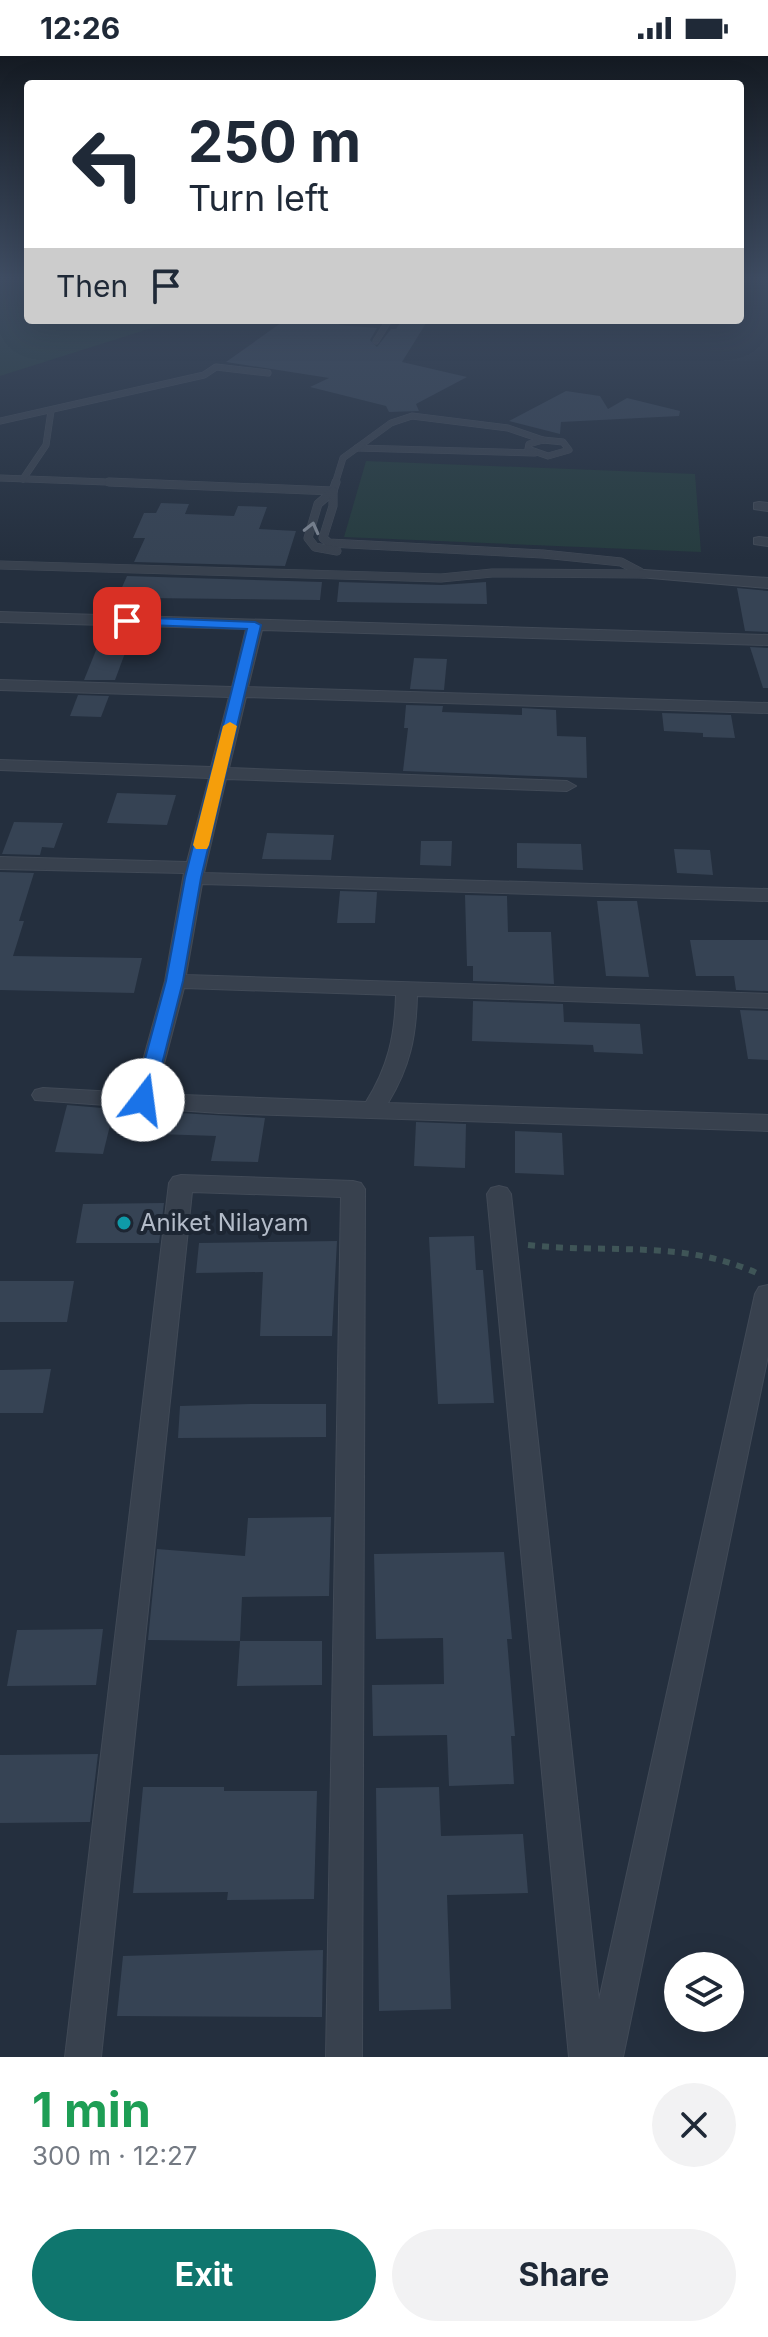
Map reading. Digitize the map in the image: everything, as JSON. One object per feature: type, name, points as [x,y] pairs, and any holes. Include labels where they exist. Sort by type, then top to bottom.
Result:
[{"type":"street","points":[[644,574],[768,583]]},
{"type":"street","points":[[0,617],[768,640]]},
{"type":"street","points":[[143,1100],[175,981],[195,873],[255,625]]},
{"type":"street","points":[[0,685],[768,708]]},
{"type":"street","points":[[0,765],[567,786]]},
{"type":"street","points":[[0,863],[768,895]]},
{"type":"street","points":[[175,981],[768,1001]]},
{"type":"street","points":[[374,1107],[397,1072],[404,1054],[407,989]]},
{"type":"street","points":[[43,1095],[768,1123]]},
{"type":"street","points":[[83,2057],[181,1183],[353,1189],[344,2057]]},
{"type":"street","points":[[499,1194],[587,2057]]},
{"type":"street","points":[[605,2057],[768,1294]]},
{"type":"lane","points":[[0,421],[206,373]]},
{"type":"lane","points":[[23,479],[46,445],[51,411]]},
{"type":"lane","points":[[357,448],[555,455],[569,450],[563,442],[543,440],[508,428],[412,416],[391,423],[343,458],[323,538],[329,543],[543,554],[621,562],[644,574]]},
{"type":"lane","points":[[535,453],[528,449],[529,444],[543,440]]},
{"type":"lane","points":[[0,478],[333,491]]},
{"type":"lane","points":[[333,491],[318,504],[308,538],[311,545],[321,549],[621,562]]},
{"type":"lane","points":[[0,565],[441,578],[492,573],[644,574]]},
{"type":"path","points":[[503,1240],[554,1249],[660,1249],[710,1254],[741,1263],[764,1276],[768,1294]]},
{"type":"green space","points":[[366,461],[695,474],[701,552],[344,537]]},
{"type":"building","points":[[299,373],[451,373],[467,377],[416,404],[419,411],[389,412],[386,406],[310,387],[329,378]]},
{"type":"building","points":[[566,391],[600,396],[608,409],[627,398],[680,411],[679,416],[561,422],[560,434],[509,421]]},
{"type":"building","points":[[161,503],[189,504],[185,514],[234,516],[238,506],[267,507],[259,529],[296,531],[285,566],[134,562],[145,538],[133,538],[144,513],[156,513]]},
{"type":"building","points":[[127,576],[322,582],[320,600],[146,598],[140,613],[111,612]]},
{"type":"building","points":[[339,582],[441,585],[486,582],[487,604],[337,602]]},
{"type":"building","points":[[737,588],[768,591],[768,632],[745,631]]},
{"type":"building","points":[[105,628],[134,629],[115,680],[84,680]]},
{"type":"building","points":[[750,647],[768,648],[768,688],[763,688]]},
{"type":"building","points":[[414,658],[447,659],[444,690],[410,689]]},
{"type":"building","points":[[78,695],[109,696],[101,717],[70,716]]},
{"type":"building","points":[[406,705],[443,706],[442,712],[522,715],[522,708],[556,710],[557,736],[586,737],[587,778],[403,771],[408,728],[404,728]]},
{"type":"building","points":[[662,713],[731,715],[735,738],[664,731]]},
{"type":"building","points":[[117,793],[176,795],[167,825],[107,823]]},
{"type":"building","points":[[14,822],[63,823],[54,848],[42,847],[40,855],[2,854]]},
{"type":"building","points":[[267,833],[334,835],[331,860],[262,859]]},
{"type":"building","points":[[421,841],[452,841],[451,866],[420,865]]},
{"type":"building","points":[[517,843],[581,844],[583,870],[517,868]]},
{"type":"building","points":[[674,849],[710,850],[713,875],[677,873]]},
{"type":"building","points":[[0,872],[34,873],[19,921],[24,921],[13,956],[142,958],[134,993],[0,990]]},
{"type":"building","points":[[340,891],[377,892],[375,923],[337,923]]},
{"type":"building","points":[[465,895],[507,896],[508,932],[551,932],[554,984],[473,981],[473,966],[467,966]]},
{"type":"building","points":[[597,901],[637,901],[649,977],[606,976]]},
{"type":"building","points":[[690,940],[768,940],[768,991],[736,990],[734,976],[696,976]]},
{"type":"building","points":[[473,1001],[563,1004],[564,1022],[640,1024],[643,1054],[594,1052],[593,1045],[472,1041]]},
{"type":"building","points":[[740,1010],[768,1011],[768,1060],[748,1059]]},
{"type":"building","points":[[67,1105],[114,1109],[103,1154],[55,1152]]},
{"type":"building","points":[[163,1112],[265,1118],[258,1162],[211,1161],[216,1136],[158,1134]]},
{"type":"building","points":[[416,1122],[466,1124],[465,1168],[414,1166]]},
{"type":"building","points":[[515,1131],[562,1133],[564,1175],[515,1173]]},
{"type":"building","name":"Aniket Nilayam","points":[[164,1203],[159,1243],[76,1243],[83,1204]]},
{"type":"building","points":[[474,1236],[476,1270],[483,1270],[494,1403],[438,1404],[429,1237]]},
{"type":"building","points":[[337,1241],[332,1336],[260,1336],[263,1272],[196,1273],[199,1243]]},
{"type":"building","points":[[0,1281],[74,1281],[67,1322],[0,1322]]},
{"type":"building","points":[[51,1369],[43,1413],[0,1413],[0,1370]]},
{"type":"building","points":[[326,1404],[326,1437],[178,1438],[180,1406]]},
{"type":"building","points":[[331,1517],[329,1596],[242,1597],[240,1641],[148,1640],[157,1549],[245,1556],[248,1518]]},
{"type":"building","points":[[504,1552],[512,1639],[507,1639],[515,1736],[511,1736],[514,1784],[449,1786],[447,1735],[373,1736],[372,1685],[444,1684],[443,1638],[376,1639],[374,1554]]},
{"type":"building","points":[[103,1629],[96,1685],[7,1686],[17,1630]]},
{"type":"building","points":[[240,1641],[322,1641],[322,1685],[237,1686]]},
{"type":"building","points":[[98,1754],[90,1822],[0,1823],[0,1755]]},
{"type":"building","points":[[143,1787],[317,1791],[314,1899],[227,1900],[228,1892],[133,1893]]},
{"type":"building","points":[[439,1787],[441,1836],[523,1834],[528,1893],[447,1895],[451,2009],[379,2011],[376,1788]]},
{"type":"building","points":[[323,1950],[322,2017],[117,2016],[123,1956]]},
{"type":"slow traffic","points":[[201,845],[230,726]]},
{"type":"place","name":"Aniket Nilayam","points":[[124,1223]]},
{"type":"route","points":[[127,621],[255,625],[193,878],[175,981],[143,1100]]}]
